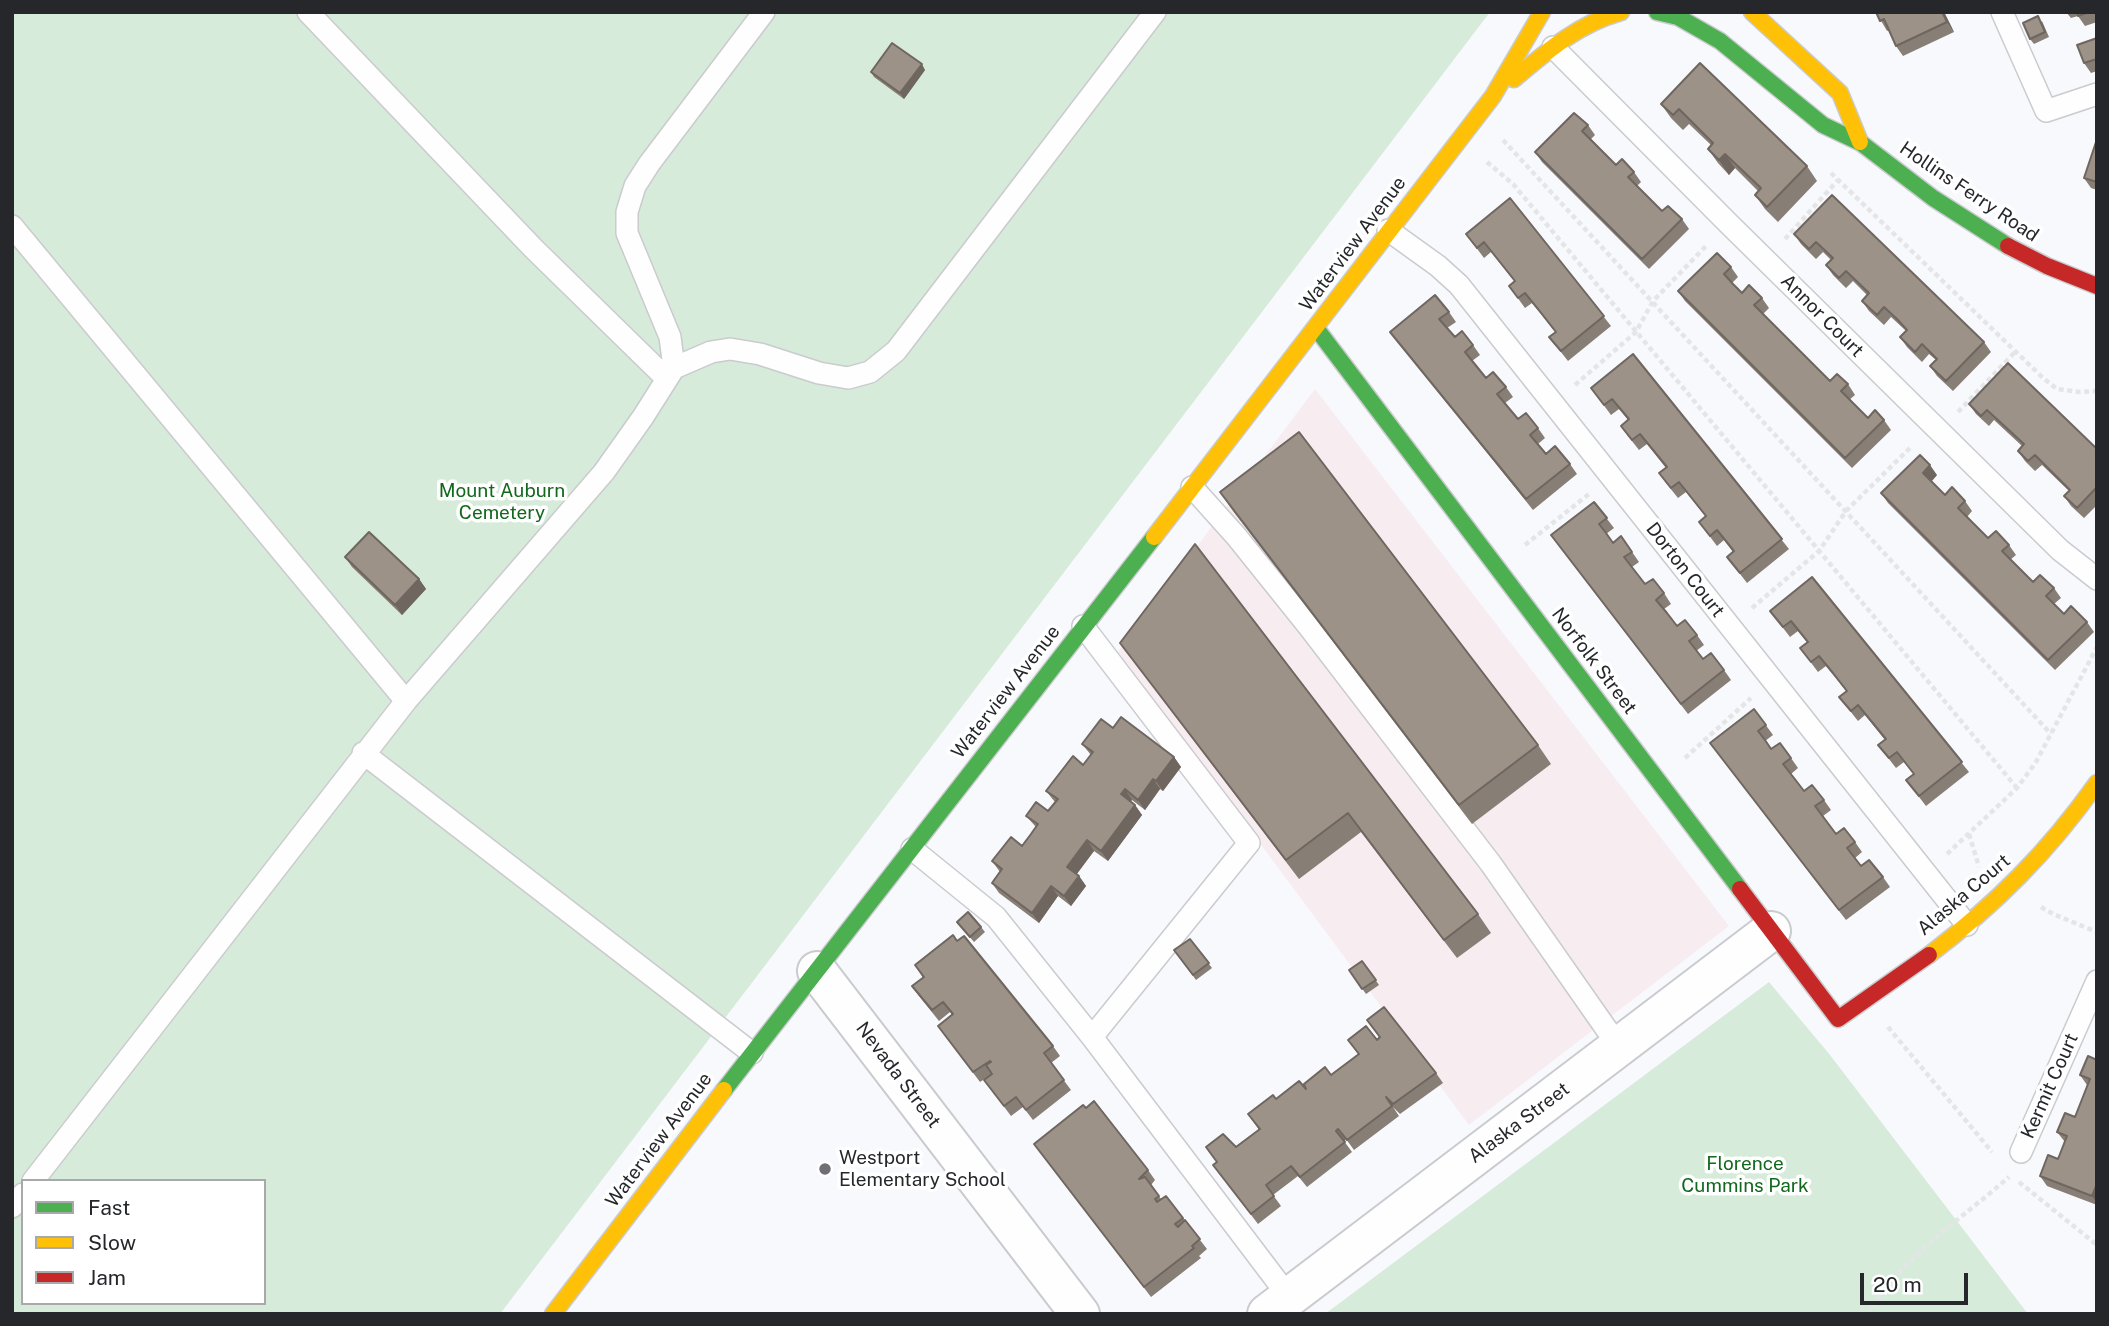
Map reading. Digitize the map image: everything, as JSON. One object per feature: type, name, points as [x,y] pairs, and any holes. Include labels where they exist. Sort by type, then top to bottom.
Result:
[{"type":"street","name":"Waterview Avenue","points":[[552,1314],[1083,626],[1317,328],[1388,230],[1493,96],[1542,12]]},
{"type":"street","name":"Waterview Avenue","points":[[1493,96],[1584,25],[1622,12]]},
{"type":"street","name":"Hollins Ferry Road","points":[[1657,12],[1678,15],[1716,38],[1820,125],[1860,142],[1961,217],[2021,256],[2097,286]]},
{"type":"street","points":[[1752,12],[1840,93],[1860,142]]},
{"type":"street","name":"Norfolk Street","points":[[1317,328],[1838,1019]]},
{"type":"street","name":"Alaska Court","points":[[1838,1019],[1967,925],[2011,887],[2057,838],[2097,783]]},
{"type":"street","name":"Alaska Street","points":[[1278,1305],[1771,931]]},
{"type":"street","name":"Nevada Street","points":[[817,971],[1080,1314]]},
{"type":"lane","points":[[308,12],[533,248],[671,373]]},
{"type":"lane","points":[[671,373],[670,337],[627,233],[628,212],[635,186],[649,164],[764,12]]},
{"type":"lane","points":[[35,1179],[363,753],[604,472],[671,373],[711,352],[730,349],[760,354],[819,373],[848,378],[870,372],[896,351],[1155,12]]},
{"type":"lane","points":[[2002,12],[2046,111],[2097,94]]},
{"type":"lane","name":"Annor Court","points":[[1553,47],[2060,550],[2097,579]]},
{"type":"lane","points":[[12,226],[20,247],[406,701]]},
{"type":"lane","name":"Dorton Court","points":[[1388,230],[1459,285],[1967,925]]},
{"type":"lane","points":[[1192,487],[1301,617],[1483,853],[1619,1047]]},
{"type":"lane","points":[[1083,626],[1249,843],[1092,1037]]},
{"type":"lane","points":[[363,753],[752,1053]]},
{"type":"lane","points":[[912,849],[996,917],[1092,1037],[1278,1305]]},
{"type":"lane","name":"Kermit Court","points":[[2021,1152],[2097,981]]},
{"type":"path","points":[[1479,114],[2051,734]]},
{"type":"path","points":[[1460,138],[1513,184],[2017,788]]},
{"type":"path","points":[[1828,171],[2015,352],[2057,389],[2095,393]]},
{"type":"path","points":[[1766,260],[1838,180]]},
{"type":"path","points":[[1553,404],[1636,332],[1653,301],[1728,223]]},
{"type":"path","points":[[1730,627],[1819,551],[1846,511],[2015,352]]},
{"type":"path","points":[[1497,567],[1611,477]]},
{"type":"path","points":[[1926,873],[2017,788],[2036,762],[2097,647]]},
{"type":"path","points":[[1658,782],[1772,680]]},
{"type":"path","points":[[2011,887],[2053,914],[2097,932]]},
{"type":"path","points":[[1865,999],[2011,1175],[2097,1245]]},
{"type":"path","points":[[1868,1314],[1881,1291],[1946,1227],[1979,1204],[2011,1175],[2021,1152]]},
{"type":"shaded area","points":[[1315,389],[1729,926],[1469,1125],[1118,652]]},
{"type":"green space","name":"Mount Auburn Cemetery","points":[[12,12],[1490,12],[500,1314],[12,1314]]},
{"type":"green space","name":"Florence Cummins Park","points":[[1769,982],[1830,1055],[2028,1314],[1325,1314]]},
{"type":"building","points":[[1876,12],[1942,12],[1947,22],[1896,46],[1884,19],[1880,21]]},
{"type":"building","points":[[2038,16],[2045,32],[2030,39],[2023,23]]},
{"type":"building","points":[[2097,38],[2097,59],[2084,63],[2077,45]]},
{"type":"building","points":[[892,43],[922,64],[900,93],[871,72]]},
{"type":"building","points":[[1700,63],[1807,166],[1767,207],[1755,195],[1761,188],[1725,154],[1719,160],[1708,149],[1713,143],[1679,109],[1673,115],[1661,104]]},
{"type":"building","points":[[1574,113],[1588,125],[1582,131],[1616,165],[1622,159],[1634,172],[1628,177],[1662,211],[1668,206],[1682,219],[1642,259],[1535,152]]},
{"type":"building","points":[[2097,139],[2097,182],[2084,178]]},
{"type":"building","points":[[1832,195],[1984,342],[1946,381],[1930,366],[1937,359],[1922,344],[1915,352],[1900,337],[1907,330],[1897,319],[1884,307],[1877,315],[1862,301],[1869,293],[1846,271],[1839,278],[1826,265],[1833,258],[1816,242],[1809,249],[1794,234]]},
{"type":"building","points":[[1510,198],[1604,316],[1561,351],[1549,337],[1556,332],[1525,293],[1518,298],[1509,286],[1515,281],[1484,242],[1477,248],[1466,234]]},
{"type":"building","points":[[1717,253],[1731,267],[1724,274],[1742,293],[1749,285],[1762,298],[1754,305],[1830,381],[1837,374],[1848,384],[1841,391],[1868,418],[1875,410],[1884,420],[1845,458],[1678,291]]},
{"type":"building","points":[[1435,295],[1449,312],[1439,319],[1455,337],[1462,331],[1473,345],[1465,352],[1486,378],[1493,372],[1506,387],[1497,394],[1518,419],[1526,413],[1538,428],[1530,435],[1546,454],[1555,446],[1570,464],[1526,499],[1390,332]]},
{"type":"building","points":[[1633,354],[1782,539],[1740,573],[1727,557],[1734,551],[1717,530],[1710,536],[1699,522],[1706,516],[1679,482],[1671,488],[1659,473],[1667,467],[1640,434],[1632,440],[1621,426],[1629,419],[1612,399],[1604,405],[1591,388]]},
{"type":"building","points":[[2008,363],[2097,449],[2097,487],[2077,508],[2064,496],[2070,490],[2035,455],[2028,461],[2018,451],[2024,444],[1987,410],[1981,416],[1969,404]]},
{"type":"building","points":[[1299,432],[1538,745],[1459,805],[1220,492]]},
{"type":"building","points":[[1920,455],[1930,465],[1923,473],[1945,495],[1952,487],[1965,501],[1958,508],[1988,538],[1996,531],[2009,545],[2002,551],[2033,582],[2040,575],[2054,588],[2046,596],[2064,614],[2071,606],[2087,622],[2048,660],[1881,493]]},
{"type":"building","points":[[1594,502],[1607,518],[1599,524],[1613,543],[1621,536],[1632,552],[1624,557],[1645,584],[1653,579],[1664,593],[1656,600],[1677,626],[1685,620],[1697,635],[1689,641],[1703,659],[1711,653],[1724,670],[1681,704],[1551,535]]},
{"type":"building","points":[[369,532],[419,579],[395,605],[345,557]]},
{"type":"building","points":[[1195,544],[1478,914],[1444,940],[1348,813],[1286,860],[1120,643]]},
{"type":"building","points":[[1812,577],[1962,762],[1919,796],[1906,780],[1914,774],[1897,752],[1889,758],[1878,745],[1886,739],[1858,705],[1851,711],[1839,697],[1847,691],[1819,656],[1811,662],[1800,648],[1808,642],[1791,621],[1783,627],[1770,611]]},
{"type":"building","points":[[1754,709],[1766,725],[1758,731],[1771,749],[1780,743],[1791,758],[1783,764],[1804,791],[1812,785],[1824,800],[1815,806],[1836,834],[1844,828],[1855,842],[1847,848],[1861,866],[1869,860],[1883,877],[1839,910],[1710,743]]},
{"type":"building","points":[[1121,717],[1174,757],[1138,800],[1125,789],[1121,794],[1135,805],[1101,851],[1087,840],[1067,867],[1079,876],[1064,896],[1051,886],[1032,913],[992,883],[1002,869],[992,861],[1011,837],[1022,846],[1038,824],[1026,816],[1036,802],[1048,811],[1058,799],[1046,791],[1073,756],[1083,765],[1093,752],[1082,744],[1101,719],[1113,728]]},
{"type":"building","points":[[968,912],[981,927],[970,937],[957,922]]},
{"type":"building","points":[[953,935],[957,941],[964,936],[1053,1046],[1044,1053],[1064,1080],[1026,1110],[1016,1097],[1004,1106],[984,1080],[992,1074],[986,1065],[991,1062],[973,1072],[938,1026],[953,1014],[943,1002],[932,1010],[912,986],[924,977],[915,965]]},
{"type":"building","points":[[1190,939],[1209,963],[1193,975],[1174,950]]},
{"type":"building","points":[[1362,961],[1376,980],[1362,989],[1349,970]]},
{"type":"building","points":[[1384,1007],[1436,1073],[1393,1104],[1386,1097],[1392,1106],[1347,1140],[1338,1129],[1336,1131],[1345,1142],[1300,1177],[1291,1166],[1266,1185],[1274,1196],[1251,1214],[1213,1165],[1217,1162],[1206,1147],[1223,1134],[1236,1147],[1260,1129],[1248,1114],[1273,1095],[1276,1099],[1299,1081],[1306,1089],[1304,1084],[1325,1067],[1331,1075],[1359,1054],[1348,1040],[1366,1026],[1377,1040],[1380,1037],[1367,1020]]},
{"type":"building","points":[[2088,1056],[2097,1060],[2097,1184],[2092,1196],[2040,1176],[2048,1155],[2058,1159],[2067,1136],[2057,1132],[2065,1113],[2075,1117],[2090,1079],[2080,1075]]},
{"type":"building","points":[[1094,1101],[1148,1170],[1139,1179],[1145,1177],[1159,1196],[1155,1199],[1157,1202],[1166,1196],[1183,1218],[1175,1224],[1178,1227],[1185,1220],[1200,1239],[1192,1246],[1194,1248],[1144,1287],[1034,1144],[1083,1105],[1086,1108]]},
{"type":"traffic: fast","points":[[1657,12],[1678,17],[1720,41],[1823,125],[1861,143],[1933,198],[2008,246]]},
{"type":"traffic: fast","points":[[1316,328],[1740,889]]},
{"type":"traffic: fast","points":[[724,1090],[1154,537]]},
{"type":"traffic: slow","points":[[1154,537],[1493,96],[1542,12]]},
{"type":"traffic: slow","points":[[1514,79],[1577,31],[1621,12]]},
{"type":"traffic: slow","points":[[1752,12],[1840,93],[1860,142]]},
{"type":"traffic: slow","points":[[1929,955],[2020,876],[2097,783]]},
{"type":"traffic: slow","points":[[553,1314],[724,1090]]},
{"type":"traffic: jam","points":[[2008,246],[2047,266],[2097,286]]},
{"type":"traffic: jam","points":[[1740,889],[1838,1019],[1929,955]]},
{"type":"place","name":"Westport Elementary School","points":[[825,1169]]}]
